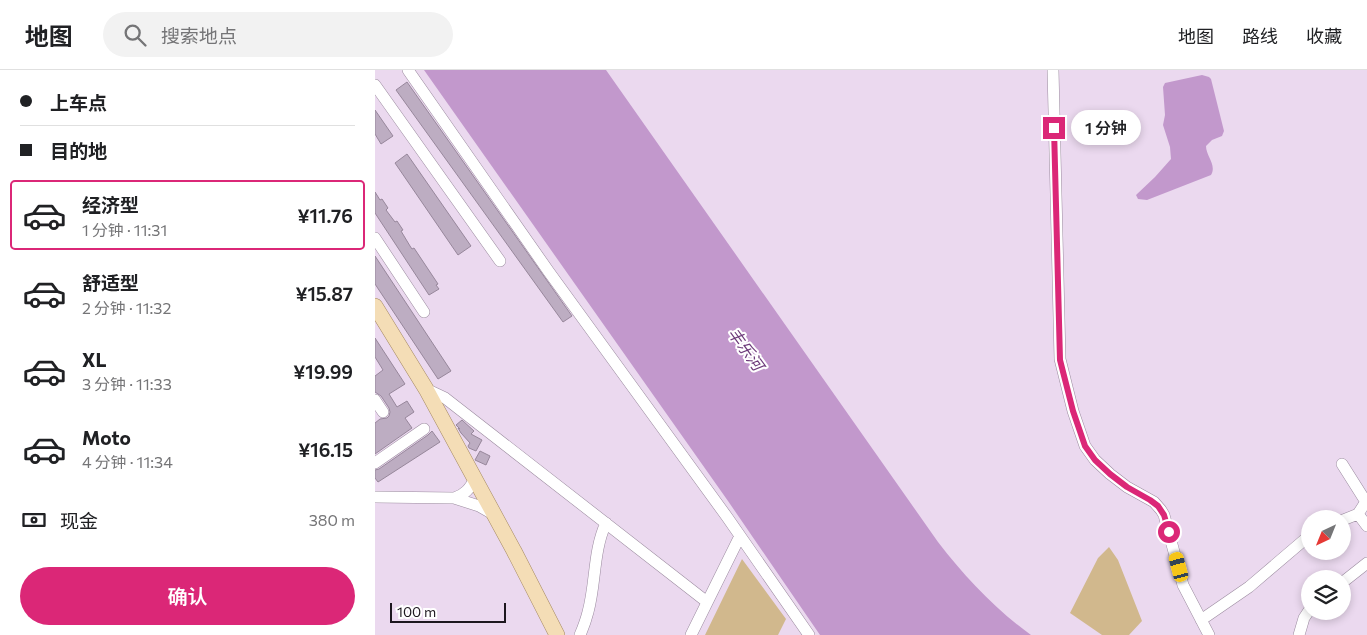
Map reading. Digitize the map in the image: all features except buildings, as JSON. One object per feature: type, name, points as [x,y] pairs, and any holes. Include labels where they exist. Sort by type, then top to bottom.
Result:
[{"type":"main road","points":[[375,306],[426,389],[514,550],[557,635]]},
{"type":"street","points":[[408,70],[549,272],[740,536],[809,635]]},
{"type":"street","points":[[1053,70],[1060,360],[1067,394],[1085,446],[1095,460],[1127,487],[1150,500],[1164,515],[1183,585],[1209,635]]},
{"type":"street","points":[[376,90],[500,261]]},
{"type":"street","points":[[375,238],[424,312]]},
{"type":"street","points":[[426,389],[445,398],[707,602]]},
{"type":"street","points":[[375,400],[383,412]]},
{"type":"street","points":[[375,463],[424,429]]},
{"type":"street","points":[[1342,464],[1366,501],[1358,514],[1351,517]]},
{"type":"street","points":[[454,498],[467,492],[475,479]]},
{"type":"street","points":[[375,497],[454,498],[479,506],[495,515]]},
{"type":"street","points":[[1358,514],[1367,526]]},
{"type":"street","points":[[580,635],[588,612],[595,561],[601,532],[605,523]]},
{"type":"street","points":[[691,635],[740,536]]},
{"type":"street","points":[[1201,620],[1249,587],[1301,543]]},
{"type":"street","points":[[1351,576],[1367,563]]},
{"type":"street","points":[[1299,635],[1303,620]]},
{"type":"shaded area","points":[[1109,547],[1118,560],[1142,621],[1129,635],[1102,635],[1070,613],[1098,558]]},
{"type":"shaded area","points":[[742,559],[786,619],[778,635],[705,635]]},
{"type":"water","name":"丰乐河","points":[[424,70],[606,70],[938,542],[981,592],[1031,635],[820,635],[728,501]]},
{"type":"water","points":[[1202,75],[1211,79],[1224,131],[1222,136],[1212,140],[1206,146],[1213,168],[1211,175],[1147,200],[1138,199],[1136,195],[1171,159],[1170,147],[1163,125],[1165,115],[1163,87],[1165,83]]},
{"type":"route","points":[[1054,128],[1060,360],[1067,394],[1085,446],[1095,460],[1102,468],[1127,487],[1158,506],[1164,515],[1169,532]]}]
